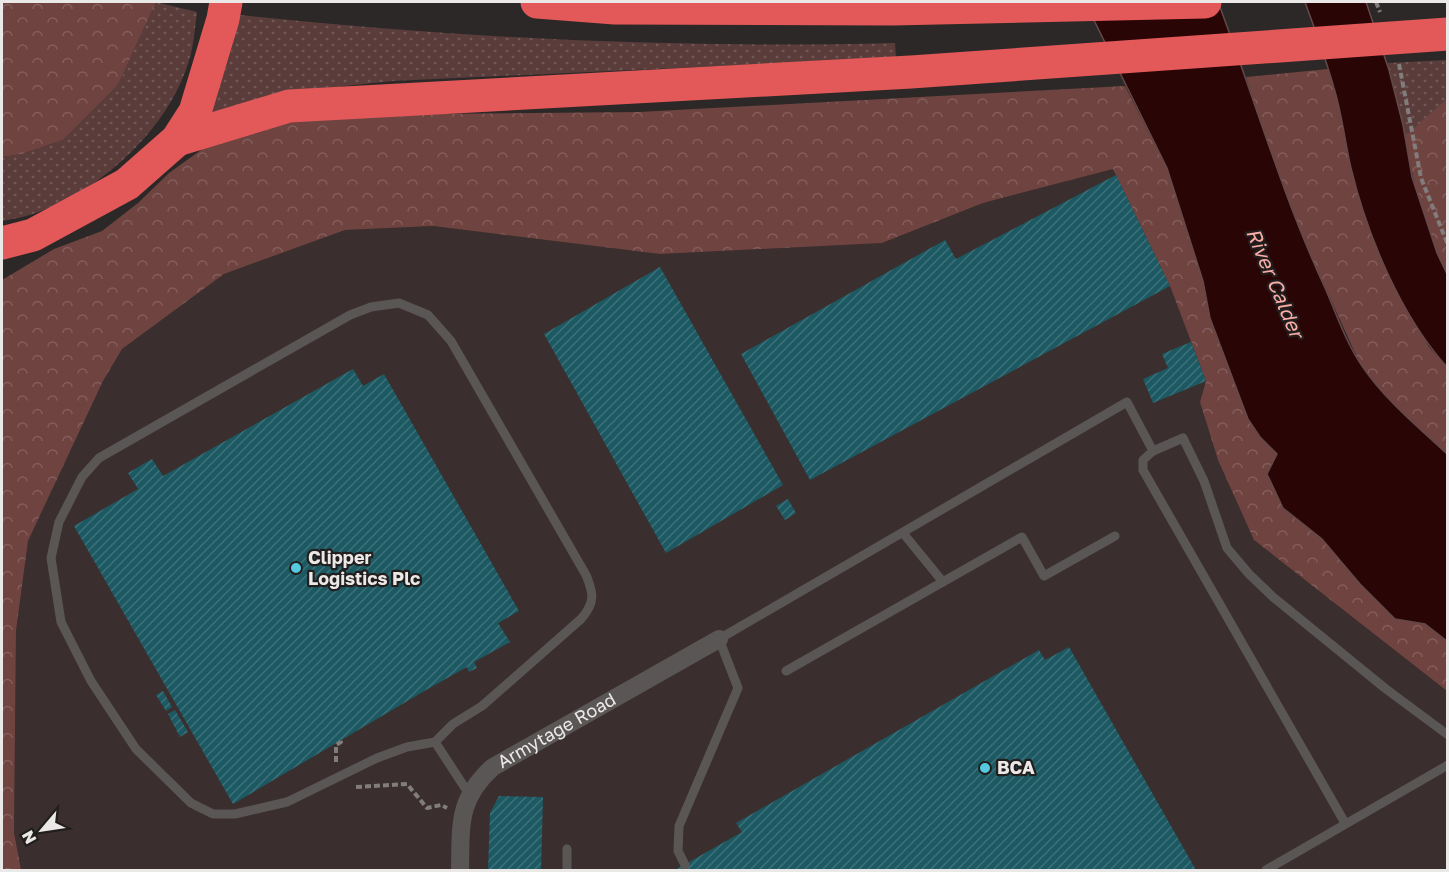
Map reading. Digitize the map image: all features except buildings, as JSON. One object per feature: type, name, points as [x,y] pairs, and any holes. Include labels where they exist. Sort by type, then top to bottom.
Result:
[{"type":"highway","points":[[2,243],[33,235],[127,184],[177,140],[195,112],[226,2]]},
{"type":"highway","points":[[537,2],[615,8],[892,9],[1205,2]]},
{"type":"highway","points":[[177,140],[289,106],[911,72],[1448,34]]},
{"type":"street","name":"Armytage Road","points":[[460,870],[462,814],[469,794],[493,767],[719,639]]},
{"type":"lane","points":[[399,303],[421,311],[443,329],[593,591],[591,605],[581,619],[482,706],[453,724],[435,742],[407,747],[340,775],[297,798],[235,814],[213,814],[191,803],[136,748],[91,681],[61,622],[51,558],[59,522],[81,477],[99,458],[350,315],[371,307],[399,303]]},
{"type":"lane","points":[[685,865],[678,851],[679,826],[738,688],[719,639],[1127,402],[1153,451]]},
{"type":"lane","points":[[1345,823],[1143,470],[1143,460],[1153,451],[1183,438],[1204,480],[1227,549],[1249,574],[1273,597],[1386,689],[1448,735]]},
{"type":"lane","points":[[903,533],[943,582]]},
{"type":"lane","points":[[786,671],[1022,537],[1044,576],[1114,536]]},
{"type":"lane","points":[[435,742],[469,794]]},
{"type":"lane","points":[[1266,870],[1448,765]]},
{"type":"lane","points":[[567,849],[567,870]]},
{"type":"path","points":[[1376,2],[1384,24]]},
{"type":"path","points":[[1396,57],[1421,178],[1448,245]]},
{"type":"path","points":[[340,738],[341,742],[336,745],[336,767],[347,787],[407,784],[427,808],[441,805],[462,814]]},
{"type":"shaded area","points":[[156,2],[197,12],[190,57],[179,86],[163,114],[142,141],[91,185],[62,202],[32,214],[2,221],[2,157],[22,154],[63,140],[118,85]]},
{"type":"shaded area","points":[[240,15],[404,30],[568,40],[731,44],[895,43],[896,58],[392,81],[326,88],[205,119],[225,68]]},
{"type":"shaded area","points":[[1447,60],[1447,101],[1405,136],[1387,63]]},
{"type":"shaded area","points":[[1113,169],[1170,286],[1206,381],[1200,402],[1218,460],[1254,540],[1447,691],[1447,870],[21,870],[14,832],[16,631],[28,541],[103,381],[122,349],[224,274],[345,230],[433,226],[660,254],[882,243],[983,203]]},
{"type":"green space","points":[[2,2],[156,2],[118,85],[63,140],[22,154],[2,157]]},
{"type":"green space","points":[[1328,69],[1428,346],[1447,367],[1447,454],[1390,401],[1361,366],[1278,177],[1246,77]]},
{"type":"green space","points":[[1125,86],[1167,168],[1203,281],[1210,318],[1260,437],[1277,454],[1282,508],[1322,539],[1360,584],[1395,619],[1425,624],[1447,641],[1447,691],[1254,540],[1218,460],[1200,402],[1206,381],[1170,286],[1113,169],[983,203],[882,243],[660,254],[433,226],[345,230],[224,274],[122,349],[103,381],[28,541],[16,631],[14,832],[21,870],[2,870],[2,280],[54,249],[102,231],[138,203],[169,173],[208,145],[261,127],[324,115],[639,112]]},
{"type":"green space","points":[[1446,100],[1447,274],[1432,241],[1421,207],[1405,136]]},
{"type":"water","name":"River Calder","points":[[1085,2],[1218,2],[1295,217],[1351,348],[1381,390],[1402,413],[1447,454],[1447,641],[1425,624],[1395,619],[1360,584],[1322,539],[1283,508],[1267,474],[1277,454],[1260,437],[1248,419],[1210,318],[1203,281],[1167,168]]},
{"type":"water","points":[[1305,2],[1366,2],[1389,70],[1403,125],[1412,177],[1437,253],[1447,274],[1447,367],[1415,324],[1376,247],[1351,168],[1331,77]]},
{"type":"place","name":"Clipper Logistics Plc","points":[[296,568]]},
{"type":"place","name":"BCA","points":[[985,768]]}]
